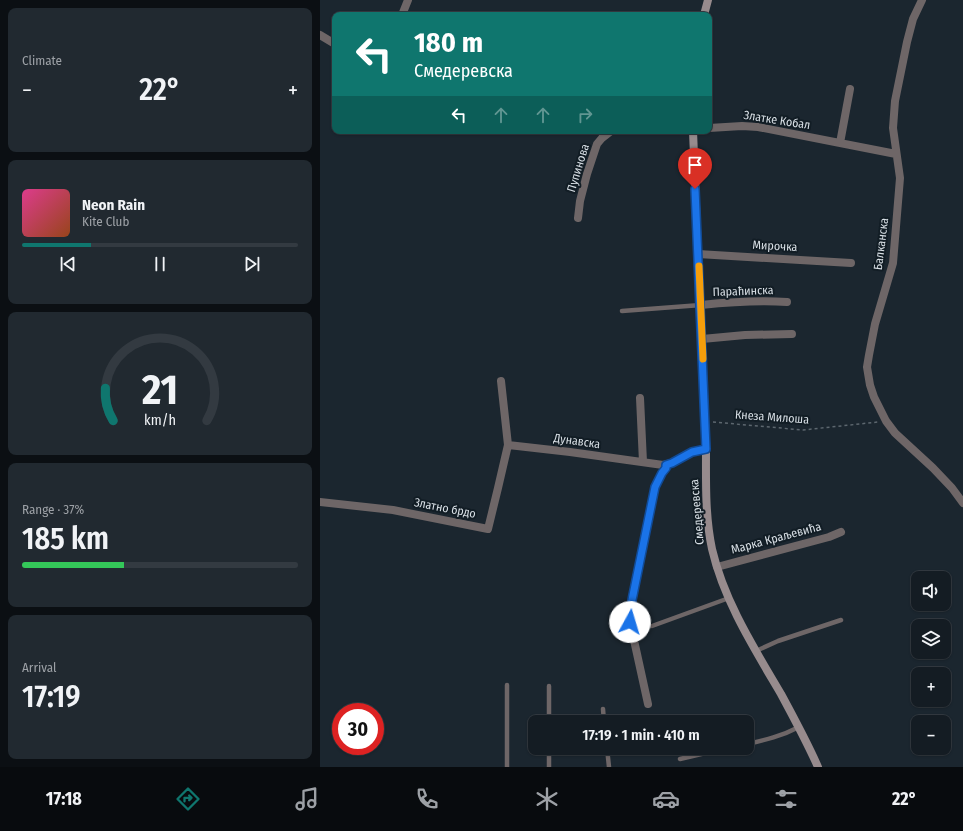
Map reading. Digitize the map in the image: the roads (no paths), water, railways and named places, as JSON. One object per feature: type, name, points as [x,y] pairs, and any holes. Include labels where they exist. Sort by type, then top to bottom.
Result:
[{"type":"main road","points":[[705,12],[708,0]]},
{"type":"main road","name":"Смедеревска","points":[[693,134],[705,421],[706,494],[707,516],[711,543],[717,567],[729,598],[756,651],[799,727],[818,767]]},
{"type":"street","points":[[403,12],[408,0]]},
{"type":"street","name":"Балканска","points":[[921,0],[913,19],[907,42],[895,101],[893,128],[900,178],[893,263],[875,324],[867,367],[874,398],[886,421],[895,432],[952,488],[963,503]]},
{"type":"street","points":[[320,35],[332,42]]},
{"type":"street","points":[[840,144],[850,89]]},
{"type":"street","name":"Златке Кобал","points":[[712,128],[733,126],[751,127],[896,154]]},
{"type":"street","name":"Пупинова","points":[[578,218],[580,201],[587,174],[598,144],[607,134]]},
{"type":"street","name":"Мирочка","points":[[698,254],[850,263]]},
{"type":"street","name":"Параћинска","points":[[700,305],[738,301],[787,302]]},
{"type":"street","points":[[702,339],[745,335],[792,334]]},
{"type":"street","name":"Златно брдо","points":[[320,502],[393,510],[488,529],[508,444],[500,381]]},
{"type":"street","points":[[640,398],[643,462]]},
{"type":"street","name":"Дунавска","points":[[508,444],[666,465]]},
{"type":"street","points":[[648,704],[630,622],[632,600],[655,487],[666,468],[666,465],[692,452],[706,449]]},
{"type":"street","name":"Марка Краљевића","points":[[717,567],[822,539],[841,532]]},
{"type":"lane","points":[[622,311],[700,305]]},
{"type":"lane","points":[[652,626],[729,598]]},
{"type":"lane","points":[[756,651],[778,641],[841,620]]},
{"type":"lane","points":[[507,685],[507,767]]},
{"type":"lane","points":[[549,686],[549,715]]},
{"type":"lane","points":[[603,708],[604,715]]},
{"type":"lane","points":[[754,742],[774,738],[799,727]]},
{"type":"lane","points":[[549,755],[549,767]]},
{"type":"lane","points":[[608,755],[609,767]]},
{"type":"lane","points":[[680,759],[697,755]]}]
